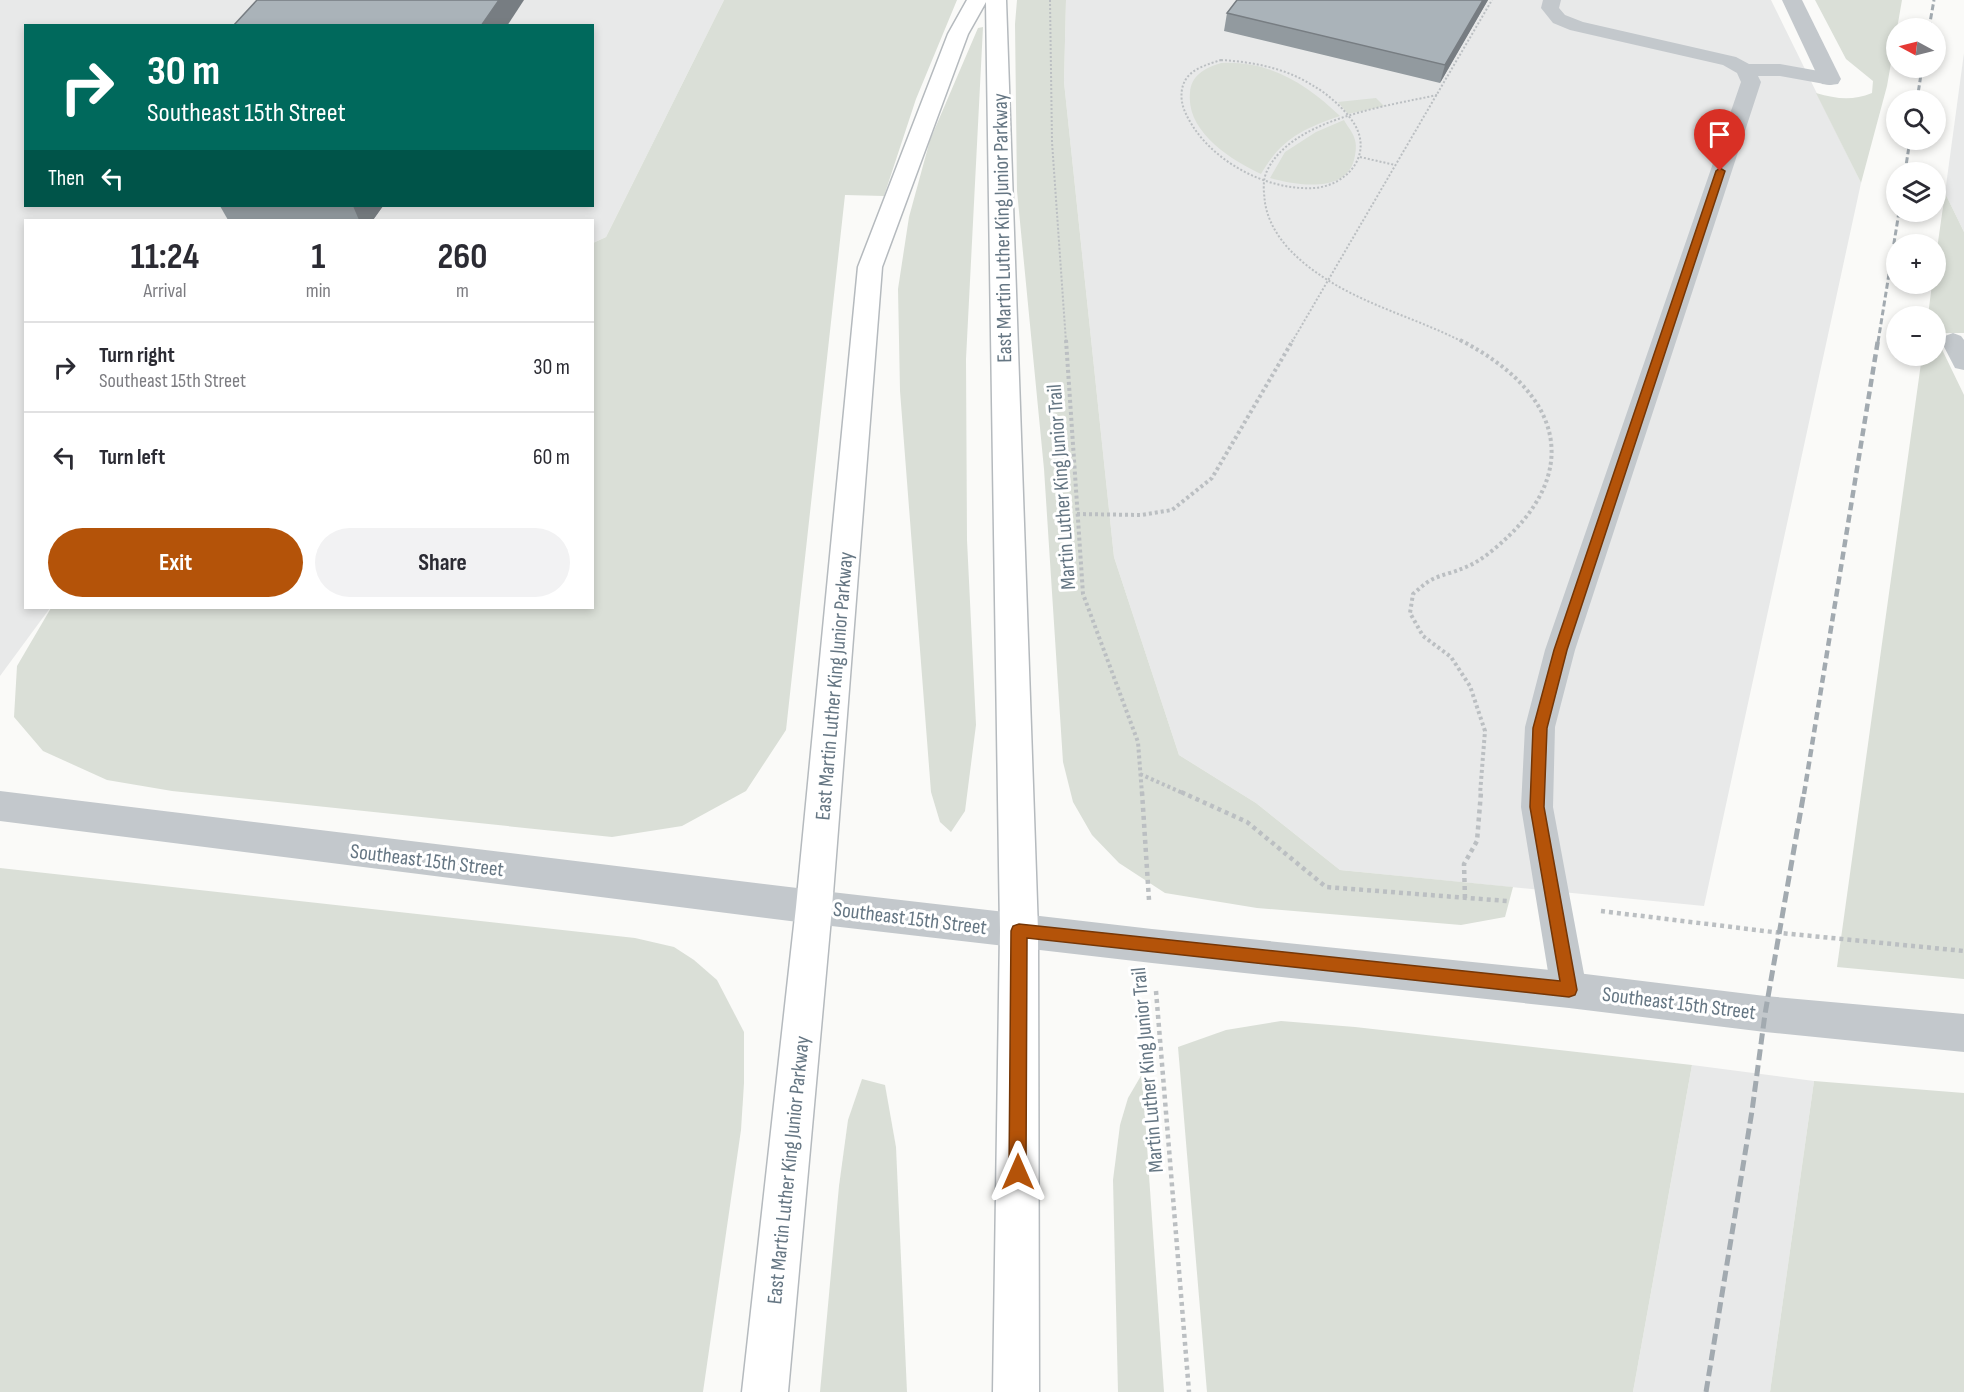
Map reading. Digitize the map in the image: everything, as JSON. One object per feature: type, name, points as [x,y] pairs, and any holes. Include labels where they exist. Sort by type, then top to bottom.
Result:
[{"type":"main road","name":"East Martin Luther King Junior Parkway","points":[[765,1392],[814,906],[870,267],[958,34],[977,0]]},
{"type":"main road","name":"East Martin Luther King Junior Parkway","points":[[996,0],[1019,931],[1016,1392]]},
{"type":"street","points":[[1792,0],[1830,79]]},
{"type":"street","name":"Southeast 15th Street","points":[[0,806],[705,895],[1152,946],[1569,990],[1765,1014],[1964,1033]]},
{"type":"lane","points":[[1552,0],[1550,8],[1559,19],[1577,26],[1729,61],[1745,70],[1780,70],[1830,79]]},
{"type":"lane","points":[[1569,990],[1537,807],[1540,728],[1564,639],[1750,82],[1745,70]]},
{"type":"path","name":"Martin Luther King Junior Trail","points":[[1050,0],[1052,142],[1083,594],[1138,742],[1152,946],[1189,1392]]},
{"type":"path","points":[[1077,514],[1142,515],[1172,510],[1212,478],[1492,0]]},
{"type":"path","points":[[1221,60],[1245,61],[1272,67],[1299,78],[1323,92],[1347,117],[1354,124],[1359,139],[1360,158],[1352,173],[1339,183],[1310,188],[1265,179],[1230,163],[1205,142],[1187,120],[1181,96],[1186,79],[1201,65],[1221,60]]},
{"type":"path","points":[[1437,95],[1347,117],[1307,132],[1284,148],[1267,170],[1263,192],[1268,218],[1284,245],[1309,267],[1339,286],[1469,345],[1502,368],[1530,393],[1550,427],[1552,467],[1539,501],[1502,543],[1466,568],[1433,579],[1413,594],[1410,613],[1422,636],[1451,657],[1470,686],[1485,731],[1477,841],[1464,864],[1465,898]]},
{"type":"path","points":[[1360,158],[1395,165]]},
{"type":"shaded area","points":[[0,0],[724,0],[606,237],[594,243],[594,219],[24,219],[24,609],[49,609],[0,676]]},
{"type":"shaded area","points":[[724,0],[957,0],[916,99],[884,196],[845,195],[786,730],[746,791],[682,826],[612,837],[172,791],[107,780],[43,751],[14,717],[17,666],[50,609],[594,609],[594,243],[606,237]]},
{"type":"shaded area","points":[[1017,0],[1066,0],[1064,82],[1114,557],[1179,755],[1256,803],[1340,870],[1513,887],[1505,917],[1461,925],[1257,908],[1165,893],[1119,863],[1092,835],[1073,802],[1063,762],[1044,469],[1017,191],[1015,24]]},
{"type":"shaded area","points":[[1066,0],[1771,0],[1861,183],[1704,906],[1340,870],[1256,803],[1179,755],[1114,557],[1064,82]]},
{"type":"shaded area","points":[[1815,0],[1902,0],[1899,18],[1886,18],[1886,78],[1888,78],[1861,183],[1816,93],[1838,98],[1851,98],[1872,93],[1873,81],[1846,59]]},
{"type":"shaded area","points":[[983,27],[966,359],[967,540],[976,725],[965,811],[951,832],[940,822],[931,792],[900,391],[898,289],[909,217],[930,140],[978,28]]},
{"type":"shaded area","points":[[1964,53],[1964,232],[1946,195]]},
{"type":"shaded area","points":[[1221,63],[1255,66],[1286,76],[1301,84],[1340,116],[1315,125],[1285,143],[1261,174],[1224,153],[1203,132],[1195,120],[1190,93],[1193,81],[1204,70]]},
{"type":"shaded area","points":[[1376,98],[1384,106],[1348,114],[1338,102]]},
{"type":"shaded area","points":[[1344,120],[1356,142],[1356,148],[1349,171],[1341,178],[1318,184],[1305,184],[1270,178],[1285,152],[1316,132]]},
{"type":"shaded area","points":[[1946,195],[1964,232],[1964,333],[1946,333],[1946,306],[1929,306],[1931,294],[1946,294],[1946,234],[1939,234],[1941,222],[1946,222]]},
{"type":"shaded area","points":[[1946,358],[1964,395],[1964,979],[1837,967],[1921,366],[1946,366]]},
{"type":"shaded area","points":[[0,868],[635,938],[674,947],[694,960],[717,980],[744,1032],[741,1130],[703,1392],[0,1392]]},
{"type":"shaded area","points":[[1281,1021],[1355,1027],[1692,1065],[1633,1392],[1207,1392],[1178,1047],[1226,1030]]},
{"type":"shaded area","points":[[1692,1065],[1814,1081],[1770,1392],[1633,1392]]},
{"type":"shaded area","points":[[1142,1074],[1164,1392],[1118,1392],[1113,1180],[1120,1125],[1128,1098]]},
{"type":"shaded area","points":[[862,1079],[885,1085],[896,1147],[907,1392],[820,1392],[839,1186],[848,1120]]},
{"type":"shaded area","points":[[1814,1081],[1964,1093],[1964,1392],[1770,1392]]},
{"type":"building","points":[[257,0],[499,0],[482,24],[235,24]]},
{"type":"building","points":[[1237,0],[1483,0],[1445,65],[1227,13]]},
{"type":"railway","points":[[1931,18],[1934,0]]},
{"type":"railway","points":[[1919,90],[1920,78]]},
{"type":"railway","points":[[1907,162],[1908,150]]},
{"type":"railway","points":[[1878,342],[1897,222]]},
{"type":"railway","points":[[1804,794],[1878,340]]},
{"type":"railway","points":[[1706,1392],[1752,1111],[1765,1014],[1804,792]]},
{"type":"route","points":[[1018,1172],[1019,931],[1569,990],[1556,905],[1537,807],[1540,728],[1560,650],[1720,171]]}]
